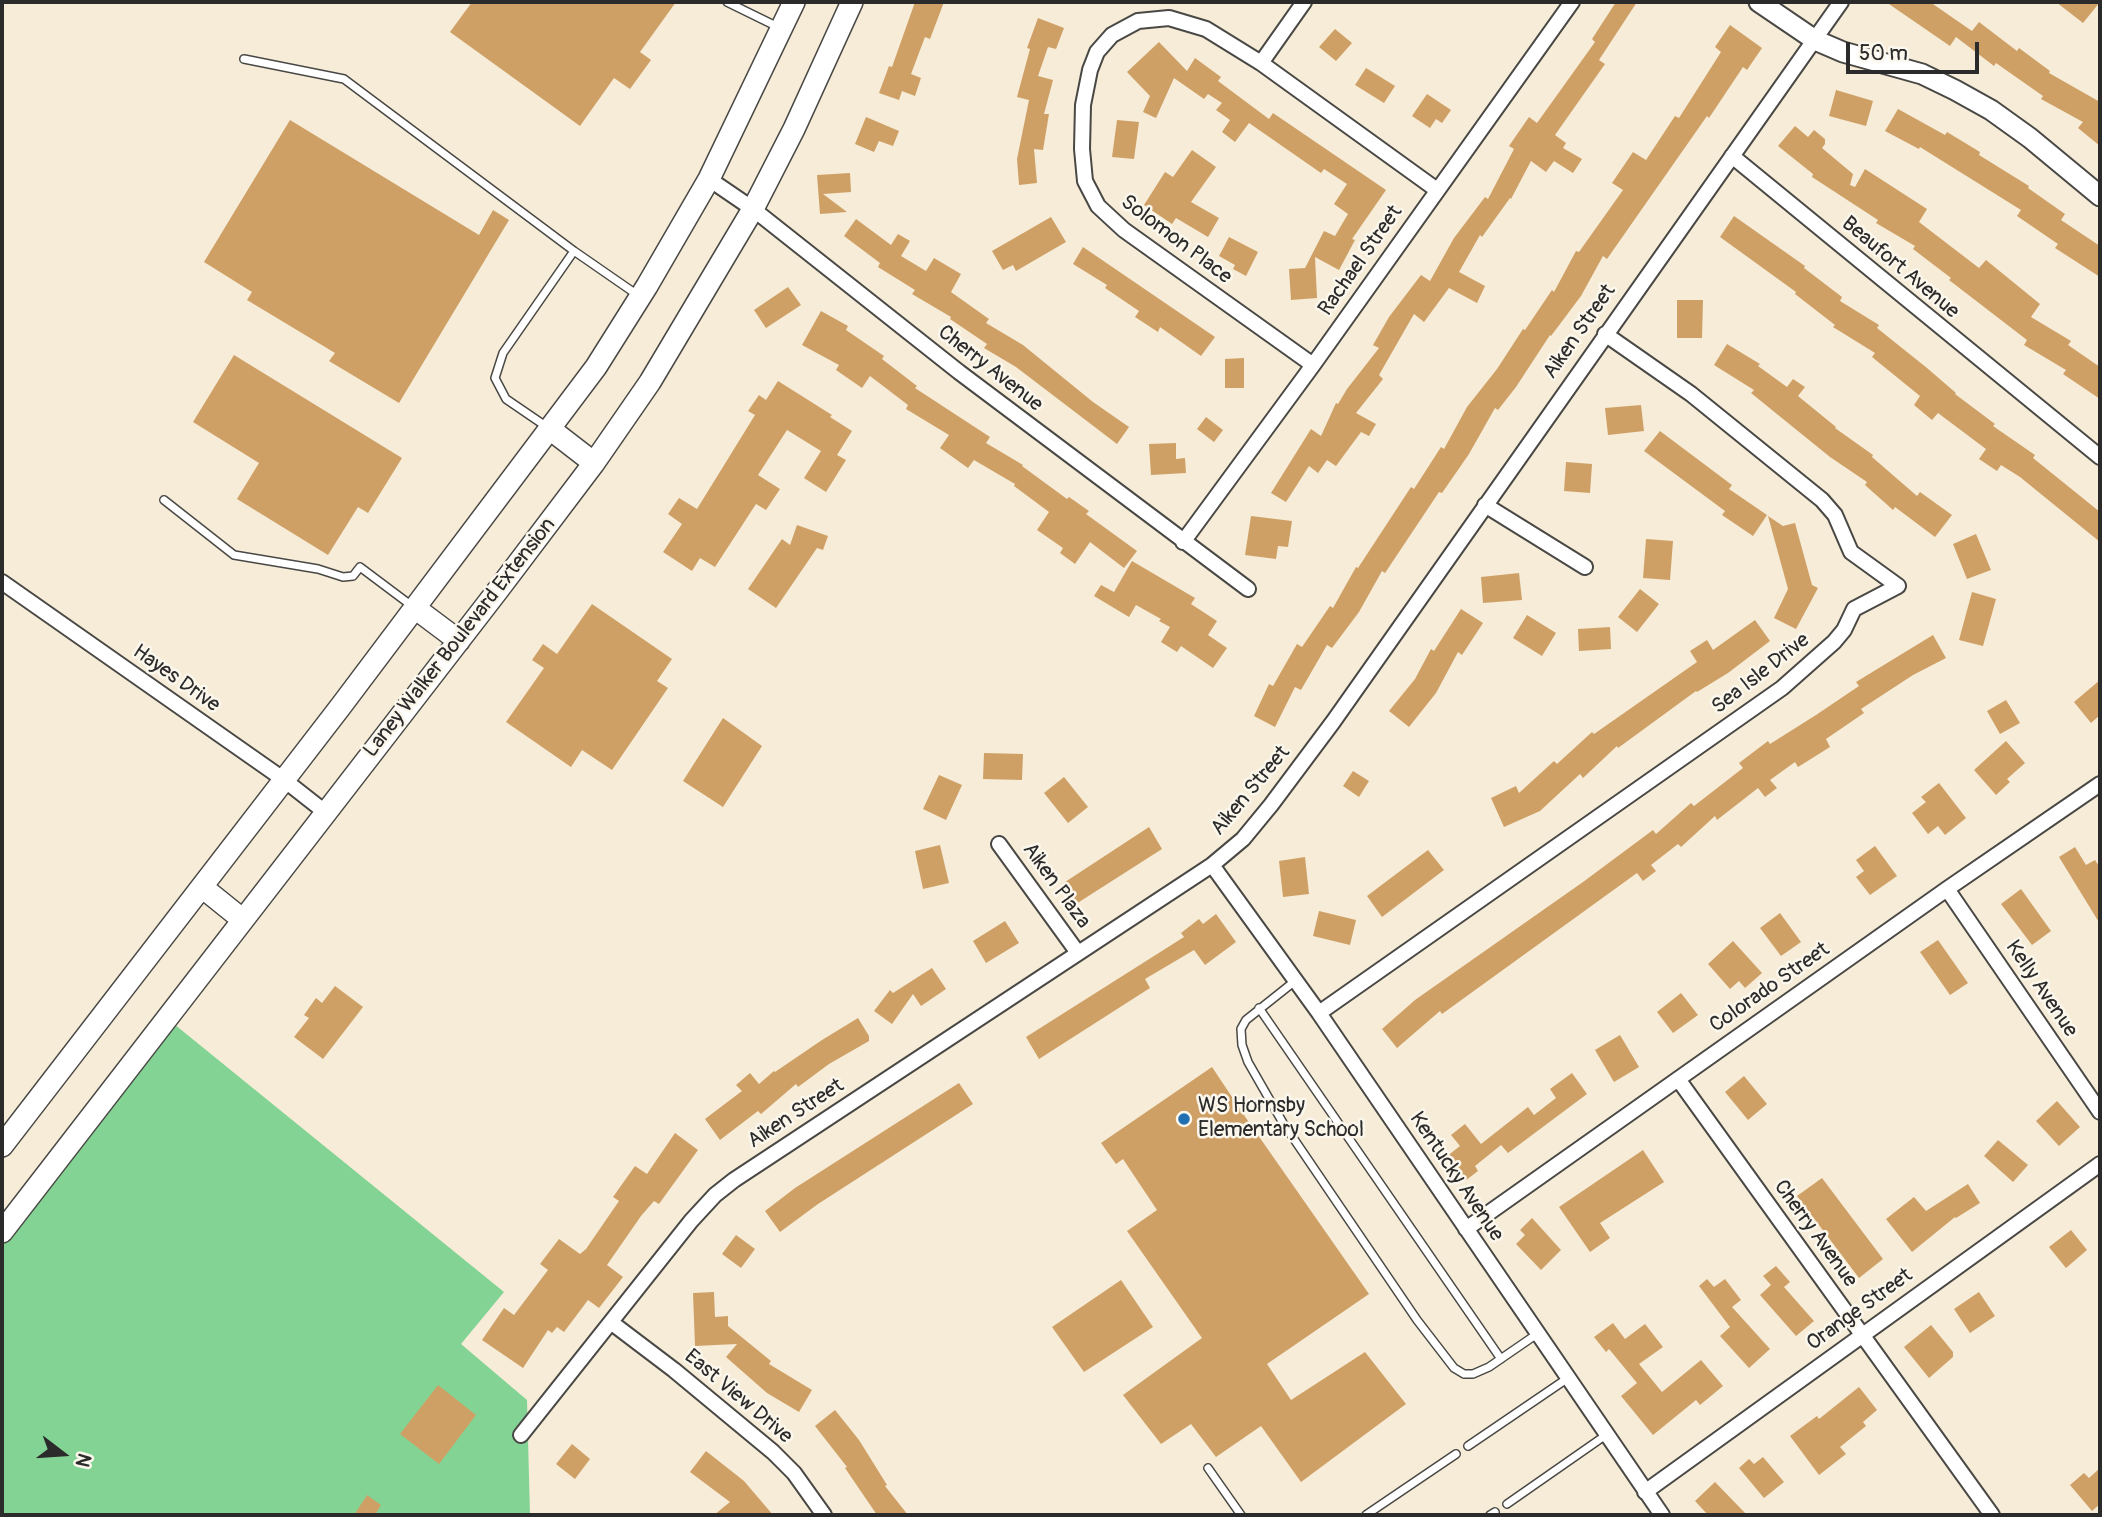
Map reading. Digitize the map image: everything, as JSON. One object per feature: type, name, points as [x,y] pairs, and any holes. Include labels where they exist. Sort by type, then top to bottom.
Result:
[{"type":"main road","points":[[2,1146],[415,608],[596,367],[709,179],[794,2]]},
{"type":"main road","name":"Laney Walker Boulevard Extension","points":[[2,1232],[459,641],[594,463],[650,382],[753,209],[794,129],[852,2]]},
{"type":"main road","points":[[550,429],[594,463]]},
{"type":"main road","points":[[415,608],[459,641]]},
{"type":"main road","points":[[202,887],[243,920]]},
{"type":"street","points":[[1261,64],[1304,2]]},
{"type":"street","name":"Rachael Street","points":[[1183,542],[1572,2]]},
{"type":"street","points":[[1759,2],[1815,40],[1843,52],[1922,74],[1991,110],[2030,138],[2100,196]]},
{"type":"street","name":"Aiken Street","points":[[522,1435],[691,1221],[724,1188],[1212,865],[1243,839],[1272,805],[1333,722],[1841,2]]},
{"type":"street","name":"Solomon Place","points":[[1313,365],[1124,230],[1098,206],[1084,181],[1082,149],[1083,105],[1090,70],[1097,52],[1112,35],[1138,21],[1170,18],[1206,29],[1261,64],[1437,190]]},
{"type":"street","name":"Beaufort Avenue","points":[[1731,156],[2100,457]]},
{"type":"street","name":"Cherry Avenue","points":[[709,179],[753,209],[959,372],[1248,589]]},
{"type":"street","name":"Sea Isle Drive","points":[[1319,1013],[1782,688],[1834,642],[1844,631],[1854,609],[1898,586],[1851,552],[1835,515],[1822,500],[1690,394],[1605,334]]},
{"type":"street","points":[[1485,505],[1585,568]]},
{"type":"street","name":"Hayes Drive","points":[[2,582],[283,779],[325,812]]},
{"type":"street","name":"Colorado Street","points":[[1466,1229],[1947,889],[2099,788]]},
{"type":"street","name":"Aiken Plaza","points":[[999,844],[1078,953]]},
{"type":"street","name":"Kentucky Avenue","points":[[1212,865],[1319,1013],[1662,1515]]},
{"type":"street","name":"Kelly Avenue","points":[[1947,889],[2100,1112]]},
{"type":"street","name":"Cherry Avenue","points":[[1678,1080],[1992,1515]]},
{"type":"street","name":"Orange Street","points":[[1645,1492],[2100,1164]]},
{"type":"street","name":"East View Drive","points":[[612,1323],[773,1452],[794,1474],[824,1515]]},
{"type":"lane","points":[[727,2],[782,29]]},
{"type":"lane","points":[[244,59],[344,79],[574,251],[640,297]]},
{"type":"lane","points":[[550,429],[506,399],[495,378],[503,353],[574,251]]},
{"type":"lane","points":[[164,500],[234,555],[318,569],[343,577],[353,576],[360,567],[415,608]]},
{"type":"lane","points":[[1295,981],[1246,1020],[1241,1029],[1242,1045],[1248,1062],[1283,1123],[1417,1320],[1454,1368],[1464,1374],[1473,1374],[1501,1359],[1537,1334]]},
{"type":"lane","points":[[1259,1008],[1501,1359]]},
{"type":"lane","points":[[1468,1446],[1568,1378]]},
{"type":"lane","points":[[1507,1504],[1606,1435]]},
{"type":"lane","points":[[1366,1515],[1456,1454]]},
{"type":"lane","points":[[1208,1468],[1241,1515]]},
{"type":"green space","points":[[174,1024],[504,1292],[461,1344],[527,1400],[530,1515],[2,1515],[2,1247]]},
{"type":"building","points":[[472,2],[676,2],[640,52],[651,60],[630,89],[614,78],[580,126],[450,32]]},
{"type":"building","points":[[915,2],[944,2],[930,39],[925,37],[911,74],[921,78],[915,96],[902,91],[899,100],[879,93],[889,66],[892,67]]},
{"type":"building","points":[[1616,2],[1637,2],[1599,60],[1605,64],[1555,135],[1566,143],[1563,148],[1582,159],[1573,173],[1554,161],[1546,172],[1531,161],[1511,199],[1482,237],[1480,235],[1459,272],[1485,286],[1477,303],[1449,288],[1424,322],[1414,314],[1379,375],[1383,379],[1356,413],[1376,424],[1369,436],[1361,432],[1336,466],[1327,460],[1318,473],[1309,466],[1286,502],[1271,493],[1311,429],[1321,436],[1336,403],[1338,404],[1379,348],[1373,345],[1389,317],[1421,275],[1430,281],[1454,238],[1485,197],[1488,199],[1514,149],[1509,146],[1529,117],[1537,123],[1595,42],[1592,39]]},
{"type":"building","points":[[1886,2],[1930,2],[1972,31],[1979,22],[2017,51],[2019,48],[2050,71],[2049,73],[2100,102],[2100,146],[2078,128],[2083,122],[2041,99],[2043,96],[1996,63],[1994,66],[1956,37],[1950,46]]},
{"type":"building","points":[[2056,2],[2100,2],[2083,23]]},
{"type":"building","points":[[1038,18],[1064,28],[1056,49],[1048,47],[1038,76],[1053,80],[1044,114],[1049,114],[1043,150],[1034,149],[1037,183],[1019,185],[1017,159],[1029,100],[1017,97],[1030,49],[1027,48]]},
{"type":"building","points":[[1730,25],[1762,48],[1747,70],[1743,67],[1607,259],[1603,256],[1581,296],[1550,335],[1516,387],[1498,410],[1495,408],[1469,454],[1442,493],[1439,492],[1385,573],[1382,571],[1359,612],[1332,648],[1327,645],[1301,690],[1295,687],[1275,727],[1254,716],[1269,684],[1273,686],[1297,644],[1302,647],[1330,606],[1333,608],[1356,567],[1358,568],[1411,487],[1414,489],[1441,447],[1444,449],[1467,407],[1552,290],[1554,292],[1576,251],[1579,252],[1623,190],[1612,183],[1633,152],[1646,160],[1675,116],[1679,118],[1721,52],[1715,47]]},
{"type":"building","points":[[1335,29],[1352,43],[1336,61],[1319,47]]},
{"type":"building","points":[[1159,42],[1187,71],[1195,58],[1221,77],[1218,81],[1269,119],[1273,113],[1386,190],[1352,239],[1355,240],[1339,270],[1315,257],[1317,298],[1291,300],[1289,269],[1305,268],[1324,231],[1335,236],[1348,214],[1334,204],[1347,184],[1324,169],[1321,173],[1249,123],[1235,142],[1222,132],[1230,120],[1216,110],[1222,103],[1208,94],[1204,99],[1174,78],[1156,118],[1143,112],[1150,96],[1127,72]]},
{"type":"building","points":[[1366,68],[1395,86],[1384,103],[1355,85]]},
{"type":"building","points":[[1836,90],[1873,101],[1866,126],[1829,116]]},
{"type":"building","points":[[1427,94],[1451,110],[1442,123],[1436,119],[1430,128],[1412,116]]},
{"type":"building","points":[[1898,109],[1945,135],[1947,132],[1980,152],[1979,155],[2029,186],[2028,188],[2065,214],[2061,220],[2100,246],[2100,277],[2055,248],[2058,244],[2017,216],[2021,210],[1920,147],[1919,149],[1885,131]]},
{"type":"building","points":[[866,117],[899,131],[893,146],[879,141],[874,152],[855,144]]},
{"type":"building","points":[[290,120],[479,235],[493,210],[509,220],[399,403],[329,361],[335,353],[247,300],[252,292],[204,262]]},
{"type":"building","points":[[1117,120],[1139,122],[1134,159],[1112,157]]},
{"type":"building","points":[[1795,126],[1808,137],[1814,130],[1825,139],[1822,148],[1853,174],[1850,185],[1855,187],[1865,169],[1927,209],[1919,222],[1979,268],[1986,260],[2040,304],[2031,317],[2071,341],[2068,345],[2100,367],[2100,399],[2063,374],[2066,370],[2024,345],[2027,340],[1949,280],[1951,278],[1913,249],[1915,246],[1876,223],[1878,220],[1812,177],[1813,174],[1778,146]]},
{"type":"building","points":[[1192,150],[1216,167],[1191,202],[1219,218],[1208,237],[1176,218],[1172,224],[1144,205],[1165,172],[1173,177]]},
{"type":"building","points":[[850,173],[851,192],[823,194],[847,212],[820,214],[817,175]]},
{"type":"building","points":[[1734,216],[1805,266],[1804,268],[1842,297],[1840,301],[1879,325],[1877,328],[1955,394],[1995,424],[1993,426],[2035,455],[2033,458],[2100,512],[2100,542],[2020,477],[2001,465],[1997,471],[1979,459],[1986,449],[1938,413],[1932,420],[1914,405],[1920,396],[1872,357],[1875,353],[1833,327],[1835,325],[1795,294],[1796,292],[1720,237]]},
{"type":"building","points":[[1051,217],[1066,242],[1016,271],[1013,265],[1003,270],[992,251]]},
{"type":"building","points":[[856,219],[891,245],[898,234],[910,241],[901,256],[926,271],[934,258],[961,274],[951,292],[989,319],[986,323],[1023,345],[1093,402],[1129,427],[1117,444],[1016,367],[984,348],[987,344],[950,319],[951,317],[912,294],[915,290],[878,267],[880,263],[844,236]]},
{"type":"building","points":[[1229,237],[1258,252],[1246,276],[1233,269],[1235,265],[1219,256]]},
{"type":"building","points":[[1083,247],[1215,337],[1201,356],[1160,327],[1158,332],[1135,317],[1139,311],[1105,288],[1107,285],[1073,264]]},
{"type":"building","points":[[788,287],[801,305],[766,328],[754,310]]},
{"type":"building","points":[[1677,300],[1703,300],[1702,338],[1677,338]]},
{"type":"building","points":[[821,311],[848,326],[846,330],[884,356],[882,359],[917,386],[915,388],[990,437],[986,443],[1023,465],[1067,499],[1069,497],[1089,511],[1086,514],[1137,551],[1124,568],[1090,542],[1075,564],[1060,553],[1063,548],[1037,530],[1049,512],[1014,486],[1015,484],[974,460],[968,468],[940,448],[949,435],[906,409],[908,405],[870,376],[862,388],[836,370],[839,365],[802,345]]},
{"type":"building","points":[[1727,344],[1760,364],[1758,366],[1787,387],[1793,379],[1805,387],[1798,396],[1835,428],[1873,455],[1872,457],[1917,496],[1920,492],[1952,515],[1935,537],[1895,507],[1893,510],[1865,485],[1867,482],[1830,457],[1751,393],[1754,390],[1714,365]]},
{"type":"building","points":[[234,355],[402,458],[368,513],[358,507],[328,555],[237,499],[259,463],[193,422]]},
{"type":"building","points":[[1244,358],[1244,388],[1225,388],[1225,359]]},
{"type":"building","points":[[778,381],[852,431],[837,455],[846,460],[826,492],[804,478],[821,451],[787,430],[758,475],[780,489],[766,510],[756,504],[715,567],[700,558],[692,571],[663,552],[682,524],[668,514],[679,498],[697,509],[755,415],[748,411],[759,395],[766,400]]},
{"type":"building","points":[[1641,405],[1644,431],[1608,435],[1605,408]]},
{"type":"building","points":[[1206,417],[1223,430],[1214,442],[1197,429]]},
{"type":"building","points":[[1660,431],[1732,485],[1729,489],[1767,515],[1753,536],[1722,515],[1725,511],[1644,451]]},
{"type":"building","points":[[1176,443],[1176,459],[1185,458],[1186,473],[1151,475],[1149,444]]},
{"type":"building","points":[[1566,462],[1592,464],[1590,493],[1564,491]]},
{"type":"building","points":[[1251,516],[1292,521],[1288,547],[1278,546],[1276,559],[1245,555]]},
{"type":"building","points":[[1768,516],[1783,526],[1795,523],[1812,585],[1818,588],[1796,629],[1774,618],[1788,589]]},
{"type":"building","points":[[797,525],[828,536],[823,550],[817,548],[776,608],[748,589],[782,539],[790,545]]},
{"type":"building","points":[[1976,534],[1991,570],[1967,579],[1953,544]]},
{"type":"building","points":[[1646,539],[1673,541],[1670,580],[1643,578]]},
{"type":"building","points":[[1132,561],[1195,598],[1191,604],[1217,621],[1208,635],[1227,648],[1213,668],[1181,646],[1177,652],[1161,642],[1170,627],[1159,621],[1161,619],[1136,605],[1129,617],[1094,596],[1101,585],[1114,592]]},
{"type":"building","points":[[1519,573],[1522,600],[1483,603],[1481,577]]},
{"type":"building","points":[[1640,589],[1659,604],[1637,632],[1618,617]]},
{"type":"building","points":[[1972,592],[1996,599],[1983,646],[1959,640]]},
{"type":"building","points":[[592,604],[672,659],[657,681],[668,688],[612,770],[582,750],[571,767],[506,722],[544,668],[532,660],[543,644],[557,654]]},
{"type":"building","points":[[1461,609],[1483,623],[1462,655],[1458,652],[1436,693],[1409,727],[1389,711],[1415,679],[1431,649],[1434,651]]},
{"type":"building","points":[[1527,615],[1556,633],[1542,656],[1513,638]]},
{"type":"building","points":[[1755,620],[1770,641],[1728,673],[1696,691],[1618,748],[1617,746],[1583,778],[1580,774],[1540,811],[1504,827],[1491,798],[1516,786],[1519,793],[1554,761],[1557,764],[1592,732],[1594,734],[1697,662],[1690,651],[1707,640],[1713,650]]},
{"type":"building","points":[[1610,627],[1611,649],[1579,651],[1578,629]]},
{"type":"building","points":[[1933,635],[1946,658],[1913,675],[1861,709],[1864,713],[1826,739],[1830,747],[1798,767],[1795,762],[1770,780],[1777,788],[1765,797],[1758,788],[1717,820],[1715,816],[1681,847],[1678,844],[1651,865],[1656,871],[1643,881],[1637,873],[1442,1014],[1440,1011],[1397,1048],[1382,1029],[1415,1000],[1653,830],[1656,834],[1691,803],[1694,806],[1743,768],[1739,763],[1768,741],[1770,744],[1816,715],[1859,686],[1856,682]]},
{"type":"building","points":[[2100,680],[2100,715],[2091,723],[2074,702]]},
{"type":"building","points":[[2006,700],[2020,723],[2000,734],[1987,711]]},
{"type":"building","points":[[723,718],[762,746],[723,807],[683,781]]},
{"type":"building","points":[[2006,741],[2025,763],[2007,779],[2010,782],[1996,795],[1974,770]]},
{"type":"building","points":[[984,753],[1023,754],[1022,780],[983,779]]},
{"type":"building","points":[[1353,771],[1369,781],[1359,797],[1343,786]]},
{"type":"building","points":[[939,775],[962,785],[946,820],[923,809]]},
{"type":"building","points":[[1064,777],[1088,807],[1068,823],[1044,793]]},
{"type":"building","points":[[1939,783],[1966,818],[1945,835],[1938,826],[1928,834],[1912,813],[1926,802],[1921,797]]},
{"type":"building","points":[[1149,827],[1162,849],[1076,904],[1062,884]]},
{"type":"building","points":[[940,845],[949,883],[923,889],[915,851]]},
{"type":"building","points":[[1875,846],[1897,876],[1870,895],[1856,877],[1864,871],[1856,860]]},
{"type":"building","points":[[2075,847],[2086,865],[2095,860],[2100,868],[2100,924],[2059,857]]},
{"type":"building","points":[[1428,850],[1444,870],[1382,917],[1367,896]]},
{"type":"building","points":[[1305,857],[1309,894],[1283,897],[1279,861]]},
{"type":"building","points":[[2021,889],[2051,931],[2032,945],[2001,904]]},
{"type":"building","points":[[1319,911],[1356,920],[1350,945],[1313,936]]},
{"type":"building","points":[[1780,913],[1801,942],[1781,956],[1760,928]]},
{"type":"building","points":[[1216,914],[1236,942],[1205,965],[1194,950],[1145,979],[1150,988],[1039,1059],[1026,1037],[1184,937],[1181,933],[1199,919],[1203,924]]},
{"type":"building","points":[[1005,921],[1019,943],[986,963],[973,941]]},
{"type":"building","points":[[1938,940],[1968,983],[1950,995],[1920,952]]},
{"type":"building","points":[[1733,941],[1762,973],[1745,988],[1739,981],[1730,989],[1708,964]]},
{"type":"building","points":[[932,968],[946,989],[921,1006],[913,994],[892,1024],[874,1011],[890,990],[893,993]]},
{"type":"building","points":[[335,986],[363,1007],[323,1059],[294,1037],[309,1018],[304,1015],[316,998],[322,1003]]},
{"type":"building","points":[[1681,993],[1698,1015],[1673,1033],[1657,1012]]},
{"type":"building","points":[[858,1018],[869,1036],[869,1041],[829,1064],[798,1087],[796,1084],[761,1114],[758,1111],[720,1140],[705,1119],[742,1091],[736,1085],[750,1073],[759,1084],[774,1071]]},
{"type":"building","points":[[1620,1035],[1639,1067],[1614,1082],[1595,1050]]},
{"type":"building","points":[[1212,1067],[1369,1294],[1267,1364],[1291,1400],[1365,1352],[1406,1404],[1301,1482],[1261,1426],[1216,1457],[1191,1424],[1161,1444],[1123,1395],[1202,1338],[1127,1231],[1157,1210],[1123,1159],[1116,1164],[1101,1143]]},
{"type":"building","points":[[1572,1073],[1587,1094],[1508,1153],[1501,1145],[1475,1166],[1478,1171],[1465,1181],[1446,1157],[1460,1146],[1451,1135],[1465,1124],[1481,1144],[1528,1107],[1534,1115],[1556,1098],[1550,1089]]},
{"type":"building","points":[[1744,1076],[1767,1104],[1748,1120],[1725,1092]]},
{"type":"building","points":[[959,1083],[973,1104],[818,1204],[780,1232],[765,1211],[795,1188]]},
{"type":"building","points":[[2057,1101],[2080,1127],[2059,1146],[2036,1121]]},
{"type":"building","points":[[675,1133],[698,1150],[659,1204],[654,1201],[641,1216],[607,1265],[623,1277],[599,1308],[588,1300],[564,1332],[557,1327],[552,1333],[548,1330],[523,1368],[482,1340],[504,1308],[514,1315],[548,1270],[540,1264],[559,1239],[580,1254],[586,1249],[619,1201],[613,1197],[635,1166],[647,1174]]},
{"type":"building","points":[[1998,1140],[2028,1165],[2013,1182],[1984,1156]]},
{"type":"building","points":[[1643,1150],[1664,1182],[1600,1223],[1610,1238],[1590,1252],[1559,1207]]},
{"type":"building","points":[[1822,1178],[1883,1259],[1859,1278],[1797,1196]]},
{"type":"building","points":[[1968,1184],[1980,1203],[1955,1217],[1912,1252],[1886,1219],[1914,1197],[1926,1211]]},
{"type":"building","points":[[1532,1218],[1561,1250],[1541,1270],[1516,1244],[1525,1235],[1520,1230]]},
{"type":"building","points":[[2071,1230],[2087,1250],[2066,1268],[2049,1247]]},
{"type":"building","points":[[736,1235],[755,1249],[741,1268],[722,1254]]},
{"type":"building","points":[[1776,1266],[1790,1282],[1784,1287],[1814,1321],[1796,1336],[1760,1295],[1771,1285],[1763,1276]]},
{"type":"building","points":[[1707,1279],[1714,1287],[1725,1279],[1741,1300],[1732,1307],[1770,1349],[1749,1368],[1720,1336],[1730,1327],[1699,1286]]},
{"type":"building","points":[[1121,1280],[1153,1327],[1084,1372],[1052,1327]]},
{"type":"building","points":[[714,1292],[715,1317],[728,1316],[728,1326],[771,1361],[769,1364],[812,1390],[799,1412],[767,1393],[726,1357],[737,1344],[695,1346],[693,1293]]},
{"type":"building","points":[[1979,1292],[1995,1316],[1970,1333],[1954,1309]]},
{"type":"building","points":[[1613,1323],[1625,1339],[1645,1324],[1663,1347],[1639,1364],[1662,1392],[1701,1360],[1723,1386],[1700,1405],[1696,1400],[1653,1435],[1621,1396],[1637,1383],[1609,1349],[1606,1352],[1594,1337]]},
{"type":"building","points":[[1931,1325],[1953,1352],[1953,1357],[1929,1378],[1904,1347]]},
{"type":"building","points":[[438,1385],[476,1415],[439,1464],[400,1434]]},
{"type":"building","points":[[1859,1387],[1877,1410],[1863,1422],[1866,1426],[1840,1447],[1846,1454],[1819,1475],[1790,1436],[1817,1416],[1819,1419]]},
{"type":"building","points":[[835,1410],[859,1440],[887,1485],[885,1486],[908,1515],[877,1515],[845,1468],[847,1467],[815,1426]]},
{"type":"building","points":[[572,1444],[590,1459],[575,1479],[556,1464]]},
{"type":"building","points":[[706,1451],[744,1481],[773,1515],[714,1515],[730,1502],[690,1472]]},
{"type":"building","points":[[1763,1457],[1784,1482],[1764,1498],[1739,1468],[1749,1459],[1754,1464]]},
{"type":"building","points":[[2100,1468],[2100,1504],[2092,1511],[2070,1485],[2084,1473],[2089,1478]]},
{"type":"building","points":[[1715,1482],[1747,1515],[1708,1515],[1695,1501]]},
{"type":"building","points":[[367,1495],[381,1505],[375,1515],[354,1515]]},
{"type":"place","name":"WS Hornsby Elementary School","points":[[1184,1119]]}]
